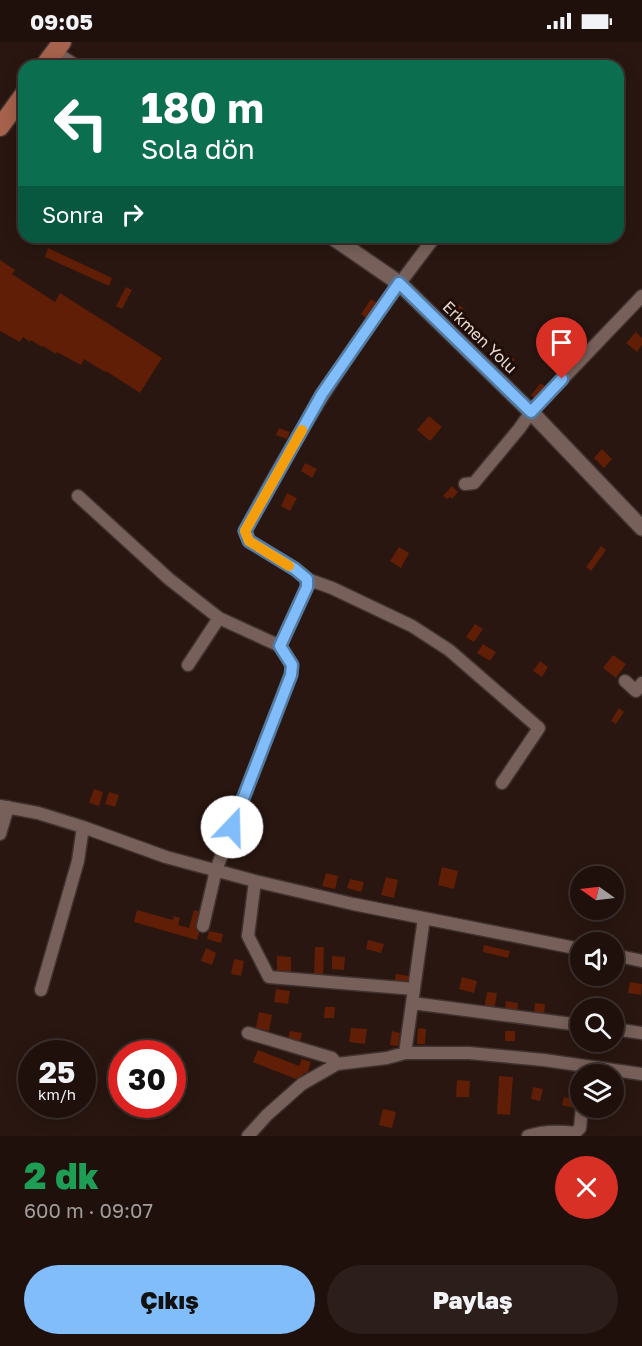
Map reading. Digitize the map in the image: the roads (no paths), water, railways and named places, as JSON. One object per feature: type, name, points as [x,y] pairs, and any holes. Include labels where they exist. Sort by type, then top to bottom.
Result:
[{"type":"main road","points":[[0,128],[18,102]]},
{"type":"street","name":"Erkmen Yolu","points":[[341,243],[399,283],[531,412],[642,528]]},
{"type":"street","points":[[430,243],[399,283],[322,394],[245,531],[249,541],[307,579],[332,588],[412,626],[449,650],[539,728],[502,783]]},
{"type":"street","points":[[465,484],[474,483],[531,412],[642,296]]},
{"type":"street","points":[[78,496],[169,579],[219,618],[280,646],[292,665],[291,675],[216,870],[203,926]]},
{"type":"street","points":[[280,646],[307,587],[307,579]]},
{"type":"street","points":[[188,665],[219,618]]},
{"type":"street","points":[[625,681],[636,691],[642,683]]},
{"type":"street","points":[[0,834],[4,807],[38,813],[166,856],[255,881],[353,904],[570,947]]},
{"type":"street","points":[[41,990],[78,861],[83,827]]},
{"type":"street","points":[[255,881],[248,936],[269,977],[414,989]]},
{"type":"street","points":[[405,1053],[424,918]]},
{"type":"street","points":[[624,957],[642,961]]},
{"type":"street","points":[[412,1003],[570,1024]]},
{"type":"street","points":[[624,1030],[642,1033]]},
{"type":"street","points":[[248,1033],[332,1058],[337,1064]]},
{"type":"street","points":[[248,1136],[267,1115],[302,1084],[337,1064],[387,1058],[405,1053],[469,1053],[544,1060],[570,1066]]},
{"type":"street","points":[[624,1073],[642,1074]]},
{"type":"street","points":[[528,1136],[575,1133],[580,1128],[581,1118]]}]
